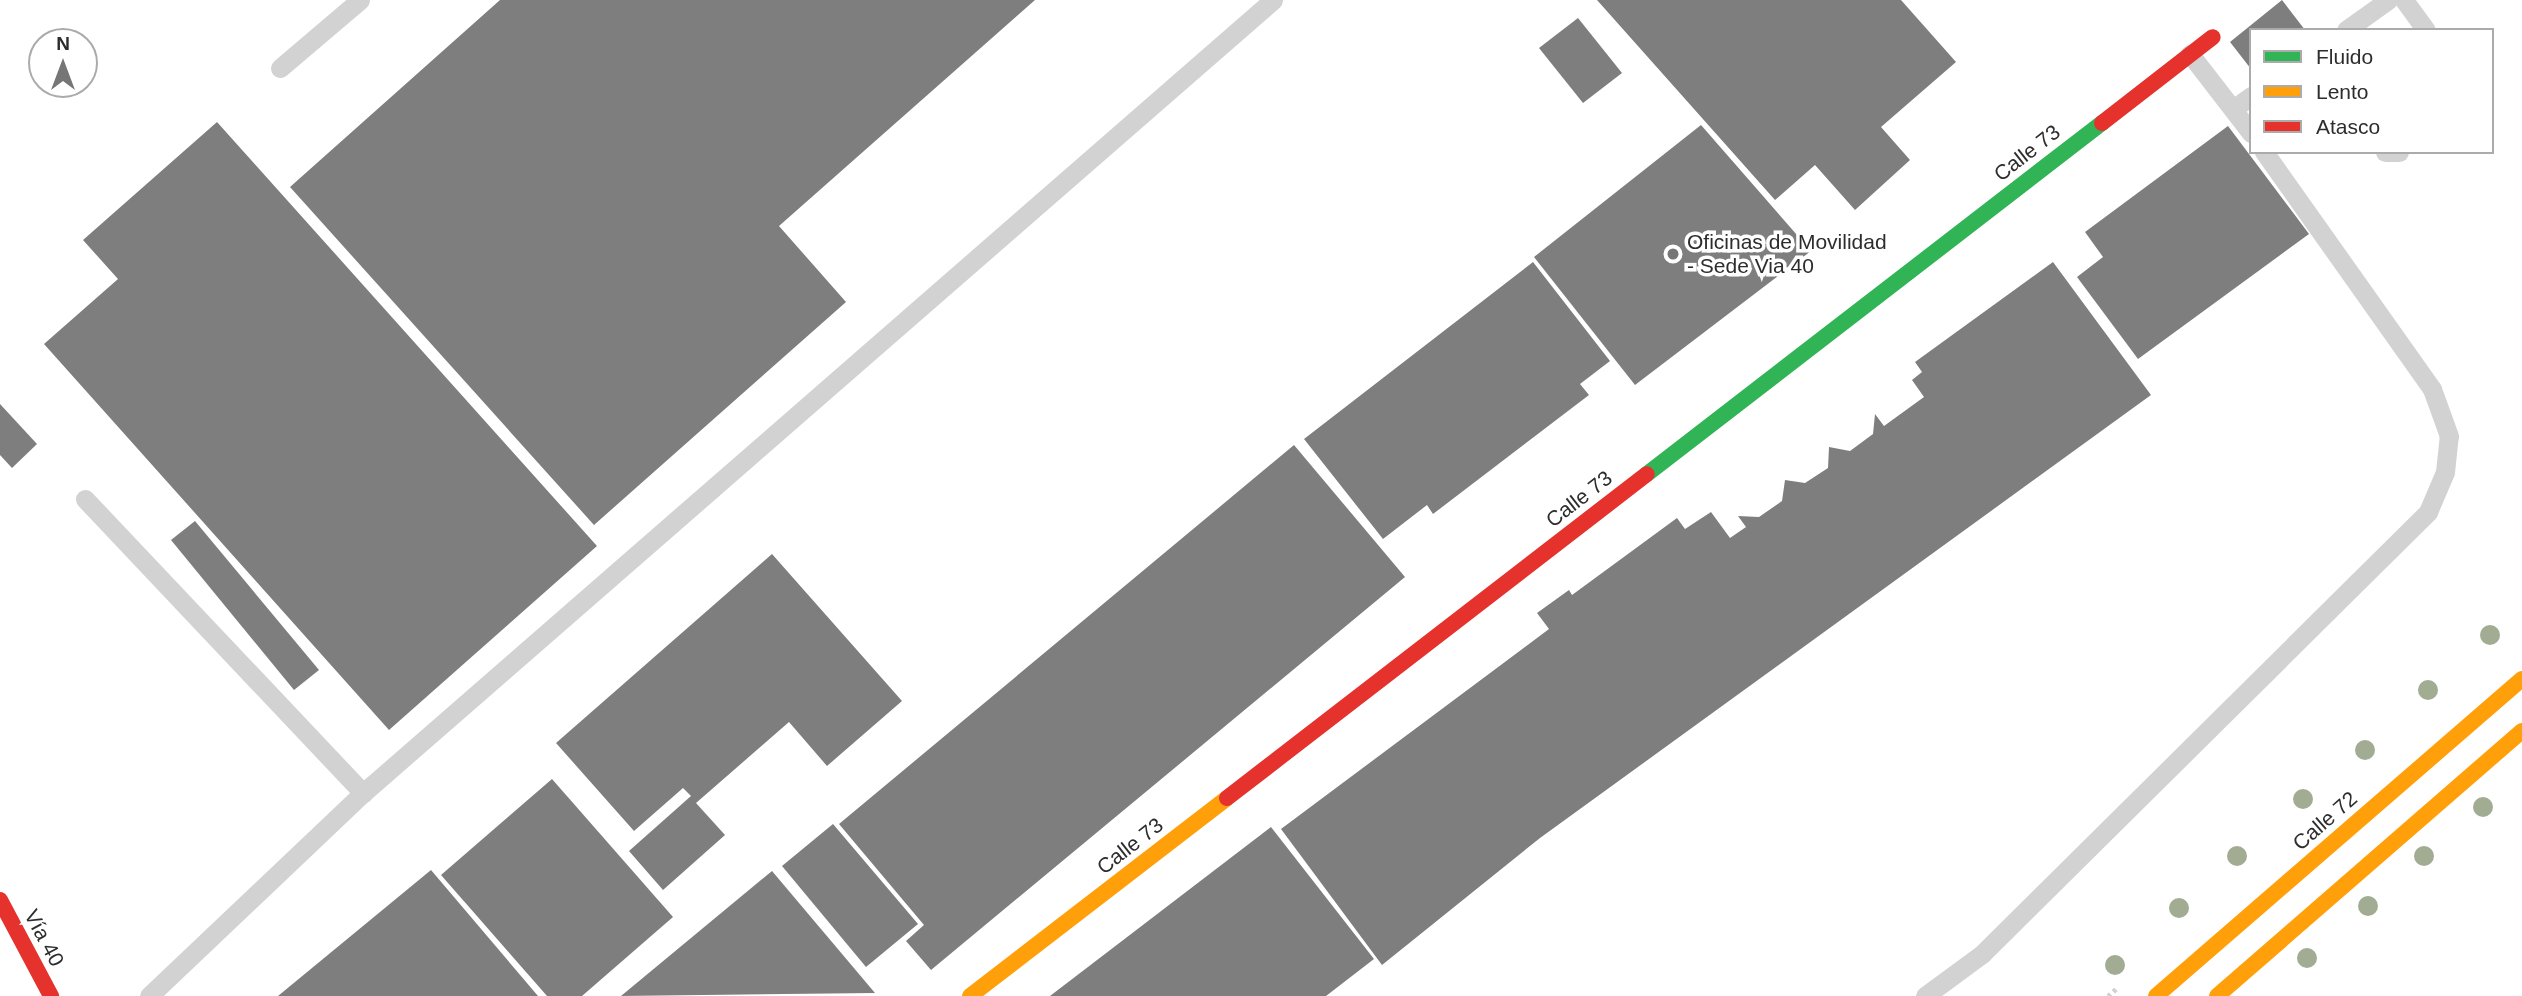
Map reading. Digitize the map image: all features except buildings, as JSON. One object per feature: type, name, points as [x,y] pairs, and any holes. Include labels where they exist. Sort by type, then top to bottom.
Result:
[{"type":"main road","name":"Calle 73","points":[[970,996],[2213,37]]},
{"type":"main road","name":"Calle 72","points":[[2156,996],[2522,679]]},
{"type":"main road","points":[[2217,996],[2522,731]]},
{"type":"main road","name":"Vía 40","points":[[0,900],[51,996]]},
{"type":"lane","points":[[280,68],[360,0]]},
{"type":"lane","points":[[149,996],[363,793],[1273,0]]},
{"type":"lane","points":[[2353,28],[2389,0]]},
{"type":"lane","points":[[2404,0],[2425,28]]},
{"type":"lane","points":[[2190,54],[2249,131]]},
{"type":"lane","points":[[2233,109],[2249,97]]},
{"type":"lane","points":[[1925,996],[1982,954],[2428,512],[2445,472],[2449,436],[2432,389],[2265,154]]},
{"type":"lane","points":[[85,499],[363,793]]},
{"type":"traffic: fast","points":[[1647,474],[2102,123]]},
{"type":"traffic: slow","points":[[2156,996],[2522,679]]},
{"type":"traffic: slow","points":[[2217,996],[2522,731]]},
{"type":"traffic: slow","points":[[970,996],[1227,798]]},
{"type":"traffic: jam","points":[[2102,123],[2213,37]]},
{"type":"traffic: jam","points":[[1227,798],[1647,474]]},
{"type":"traffic: jam","points":[[0,900],[51,996]]},
{"type":"place","name":"Oficinas de Movilidad - Sede Via 40","points":[[1673,254]]}]
